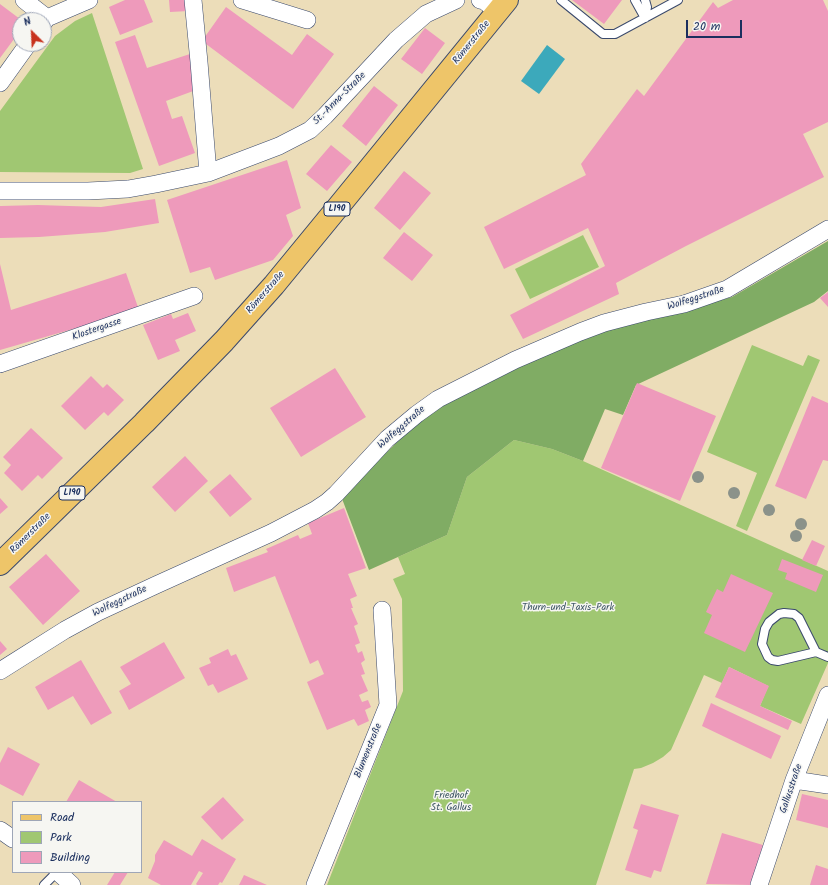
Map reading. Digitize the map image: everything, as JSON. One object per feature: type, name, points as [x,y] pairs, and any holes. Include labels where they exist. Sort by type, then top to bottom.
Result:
[{"type":"main road","name":"Römerstraße","points":[[0,564],[144,423],[224,341],[274,285],[343,201],[495,4]]},
{"type":"street","points":[[24,0],[37,12]]},
{"type":"street","points":[[52,17],[89,0]]},
{"type":"street","points":[[193,0],[208,173]]},
{"type":"street","points":[[242,0],[271,4],[307,20]]},
{"type":"street","name":"St.-Anna-Straße","points":[[0,191],[88,191],[128,189],[208,173],[228,162],[279,146],[310,130],[396,40],[426,14],[456,0]]},
{"type":"street","points":[[0,83],[22,52]]},
{"type":"street","name":"Wolfeggstraße","points":[[0,671],[65,630],[98,612],[156,584],[271,533],[315,510],[336,494],[387,439],[438,399],[515,360],[580,332],[625,318],[684,304],[727,289],[828,229]]},
{"type":"street","name":"Klostergasse","points":[[0,364],[194,296]]},
{"type":"street","name":"Blumenstraße","points":[[315,885],[388,705],[382,610]]},
{"type":"street","name":"Gallusstraße","points":[[759,885],[794,780],[828,695]]},
{"type":"street","points":[[794,780],[828,785]]},
{"type":"street","points":[[0,830],[12,838]]},
{"type":"street","points":[[58,873],[72,885]]},
{"type":"lane","points":[[561,0],[603,34],[615,34],[678,0]]},
{"type":"lane","points":[[635,0],[646,18]]},
{"type":"lane","points":[[646,0],[646,18]]},
{"type":"lane","points":[[816,652],[800,618],[794,614],[779,614],[769,622],[765,629],[762,644],[768,658],[772,660],[778,661],[816,652],[828,657]]},
{"type":"lane","points":[[44,885],[56,873]]},
{"type":"green space","points":[[92,13],[143,169],[130,173],[0,172],[0,111],[43,52],[52,52],[52,40],[55,36],[75,21]]},
{"type":"green space","points":[[583,235],[599,267],[530,299],[515,269]]},
{"type":"green space","points":[[828,241],[828,291],[814,302],[636,385],[623,415],[605,409],[583,461],[552,449],[514,440],[467,477],[447,535],[369,570],[341,496],[417,423],[437,408],[517,363],[603,332],[732,297]]},
{"type":"green space","points":[[752,345],[803,366],[808,355],[820,360],[747,531],[736,526],[757,473],[707,452]]},
{"type":"green space","name":"Thurn-und-Taxis-Park","points":[[514,440],[552,449],[583,461],[828,571],[828,663],[801,724],[760,706],[768,686],[729,667],[722,683],[704,675],[671,750],[653,763],[634,769],[596,885],[327,885],[403,691],[402,599],[393,579],[405,574],[398,557],[447,535],[467,477]]},
{"type":"water","points":[[547,45],[565,59],[539,94],[521,81]]},
{"type":"building","points":[[125,0],[144,0],[153,22],[120,35],[109,7]]},
{"type":"building","points":[[169,0],[188,0],[189,11],[170,12]]},
{"type":"building","points":[[572,0],[622,0],[604,24]]},
{"type":"building","points":[[733,0],[823,0],[828,11],[828,122],[803,134],[824,177],[616,283],[619,294],[523,339],[510,315],[605,266],[588,228],[504,269],[484,227],[586,175],[581,164],[637,89],[644,96],[713,2],[718,8]]},
{"type":"building","points":[[0,4],[12,13],[12,42],[0,58]]},
{"type":"building","points":[[226,7],[292,55],[307,34],[334,54],[293,109],[202,41]]},
{"type":"building","points":[[425,28],[445,43],[422,74],[401,59]]},
{"type":"building","points":[[135,35],[147,68],[193,53],[196,90],[166,101],[172,119],[182,116],[195,153],[159,166],[115,42]]},
{"type":"building","points":[[374,86],[398,105],[366,146],[342,126]]},
{"type":"building","points":[[331,145],[352,162],[327,191],[306,174]]},
{"type":"building","points":[[287,160],[301,208],[286,215],[293,236],[273,260],[215,280],[210,267],[190,273],[167,200]]},
{"type":"building","points":[[404,171],[431,193],[400,230],[374,208]]},
{"type":"building","points":[[155,199],[159,223],[105,232],[39,237],[0,238],[0,206],[38,205],[101,207]]},
{"type":"building","points":[[404,232],[433,255],[412,281],[383,258]]},
{"type":"building","points":[[0,264],[11,310],[126,273],[139,310],[0,350]]},
{"type":"building","points":[[828,292],[828,307],[820,298]]},
{"type":"building","points":[[188,313],[196,331],[175,340],[180,351],[158,360],[143,325],[171,314],[173,319]]},
{"type":"building","points":[[335,368],[366,417],[301,457],[270,408]]},
{"type":"building","points":[[91,376],[103,388],[107,384],[124,400],[108,416],[104,412],[85,430],[61,406]]},
{"type":"building","points":[[637,383],[716,416],[680,501],[601,468]]},
{"type":"building","points":[[812,396],[828,403],[828,461],[823,460],[806,499],[775,486]]},
{"type":"building","points":[[31,428],[63,458],[42,479],[38,475],[22,491],[4,473],[11,465],[3,457]]},
{"type":"building","points":[[185,456],[208,481],[175,512],[152,487]]},
{"type":"building","points":[[230,474],[252,499],[230,517],[209,492]]},
{"type":"building","points":[[0,498],[8,507],[0,514]]},
{"type":"building","points":[[344,508],[366,568],[348,574],[357,596],[350,599],[353,608],[351,608],[358,624],[354,626],[360,643],[355,645],[358,653],[362,651],[365,660],[361,663],[365,674],[361,675],[368,691],[359,695],[362,702],[368,700],[371,707],[365,710],[369,721],[358,726],[354,719],[327,730],[307,682],[324,674],[318,660],[310,664],[275,576],[234,592],[226,568],[268,552],[266,549],[298,535],[300,539],[312,534],[308,523]]},
{"type":"building","points":[[812,540],[825,546],[816,566],[802,560]]},
{"type":"building","points":[[46,554],[80,591],[43,625],[9,587]]},
{"type":"building","points":[[782,559],[823,575],[816,592],[785,579],[787,573],[778,570]]},
{"type":"building","points":[[731,574],[773,593],[745,652],[704,633],[712,615],[706,612],[717,589],[723,592]]},
{"type":"building","points":[[0,641],[7,649],[0,655]]},
{"type":"building","points":[[164,642],[185,678],[129,710],[119,691],[131,684],[120,667]]},
{"type":"building","points":[[228,649],[231,656],[236,654],[248,679],[218,693],[213,684],[208,686],[199,668],[211,663],[209,658]]},
{"type":"building","points":[[81,660],[112,713],[91,725],[73,696],[48,710],[35,687]]},
{"type":"building","points":[[729,667],[769,686],[760,706],[792,721],[788,730],[715,697]]},
{"type":"building","points":[[711,703],[781,736],[771,759],[702,726]]},
{"type":"building","points":[[8,747],[40,764],[23,796],[0,784],[0,763]]},
{"type":"building","points":[[79,780],[115,801],[67,801]]},
{"type":"building","points":[[802,794],[828,800],[828,828],[796,820]]},
{"type":"building","points":[[223,797],[244,820],[222,840],[201,817]]},
{"type":"building","points":[[641,804],[679,815],[661,872],[654,870],[651,878],[625,870],[638,830],[633,828]]},
{"type":"building","points":[[722,833],[763,845],[751,885],[706,884]]},
{"type":"building","points":[[202,839],[236,859],[222,883],[220,882],[218,885],[197,885],[196,884],[203,873],[199,871],[191,885],[161,885],[148,878],[155,861],[155,855],[164,840],[192,856]]},
{"type":"building","points":[[816,865],[828,869],[828,885],[810,885]]},
{"type":"building","points":[[114,873],[127,873],[120,885],[107,885]]},
{"type":"building","points":[[244,875],[267,885],[239,885]]},
{"type":"park label","name":"Friedhof St. Gallus","points":[[451,802]]}]
